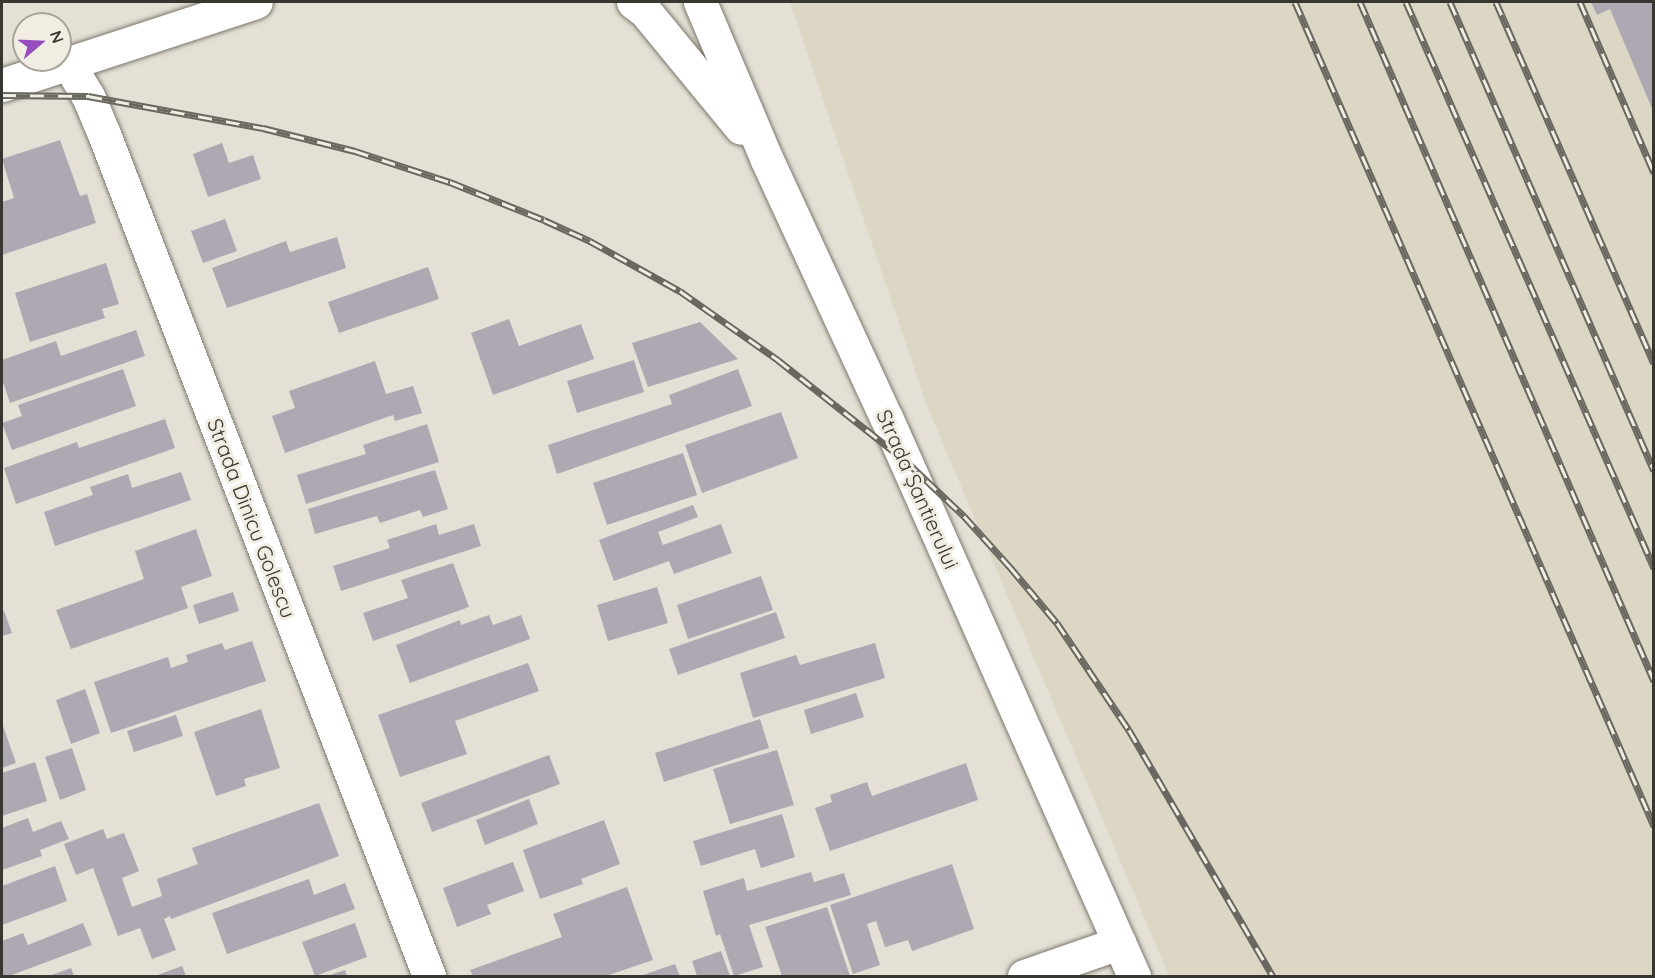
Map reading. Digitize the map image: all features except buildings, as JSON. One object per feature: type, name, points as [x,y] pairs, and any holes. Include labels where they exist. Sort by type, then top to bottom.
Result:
[{"type":"street","points":[[72,62],[256,2]]},
{"type":"street","points":[[633,2],[645,11],[767,160]]},
{"type":"street","name":"Strada Șantierului","points":[[700,2],[767,160],[886,417],[1134,976]]},
{"type":"street","name":"Strada Dinicu Golescu","points":[[72,70],[88,96],[104,134],[429,976]]},
{"type":"street","points":[[2,85],[41,72]]},
{"type":"street","points":[[1024,976],[1119,943]]},
{"type":"shaded area","points":[[790,2],[1653,2],[1653,976],[1169,976],[927,406]]},
{"type":"railway","points":[[1295,2],[1654,826]]},
{"type":"railway","points":[[1360,2],[1654,681]]},
{"type":"railway","points":[[1406,2],[1654,568]]},
{"type":"railway","points":[[1450,2],[1654,471]]},
{"type":"railway","points":[[1496,2],[1654,363]]},
{"type":"railway","points":[[1580,2],[1654,173]]},
{"type":"railway","points":[[2,95],[88,96],[263,128],[355,151],[450,182],[544,220],[590,241],[680,291],[778,360],[906,461],[964,516],[1010,567],[1057,623],[1129,730],[1273,976]]}]
